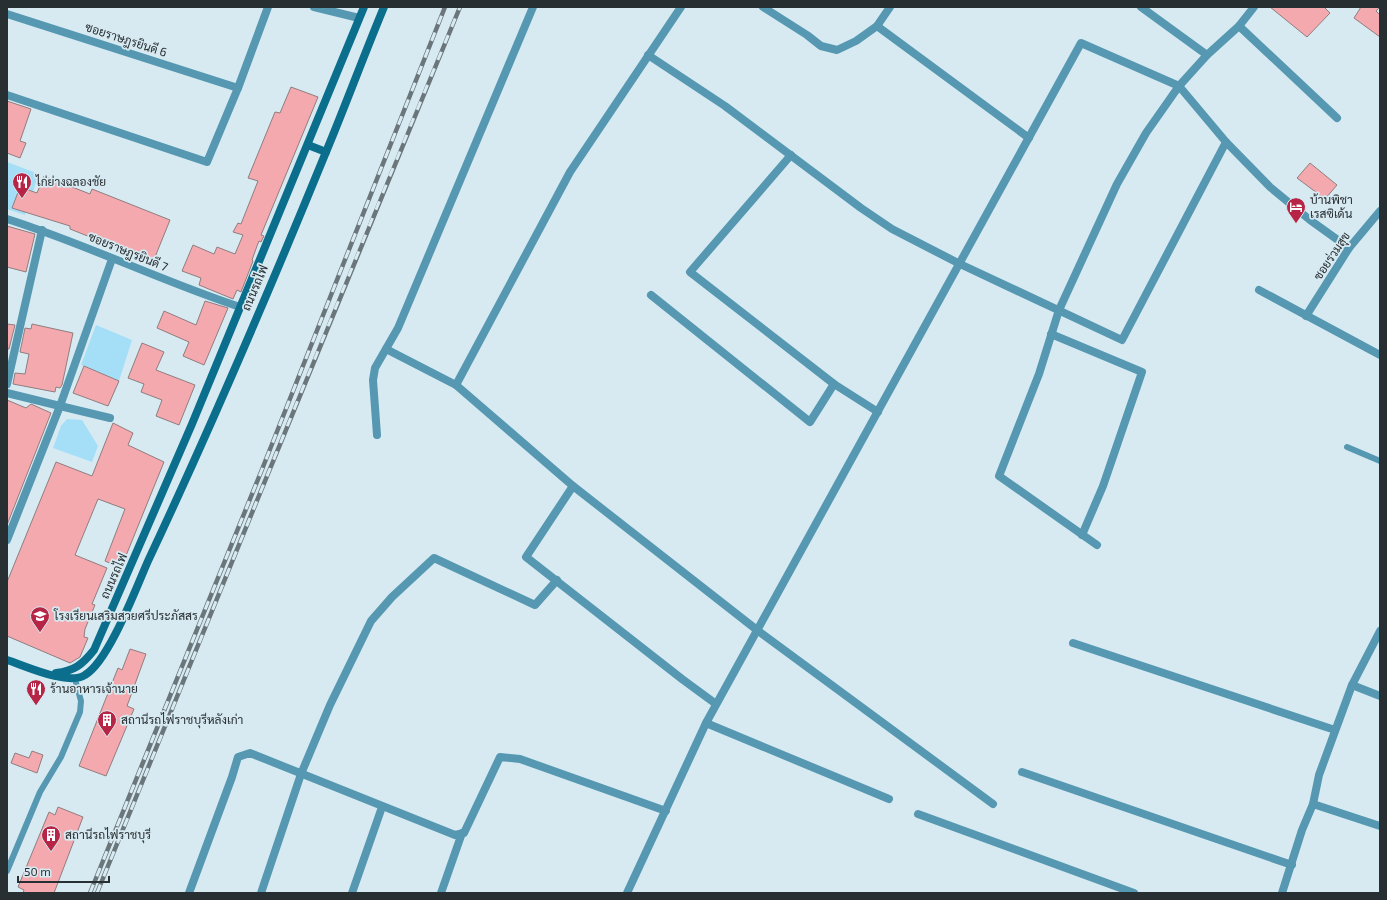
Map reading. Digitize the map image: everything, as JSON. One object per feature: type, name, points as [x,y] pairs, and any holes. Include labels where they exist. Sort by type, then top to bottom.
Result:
[{"type":"street","points":[[7,95],[207,162],[238,88],[268,7]]},
{"type":"street","points":[[314,7],[359,18]]},
{"type":"street","name":"ถนนรถไฟ","points":[[45,674],[68,672],[77,668],[84,663],[94,650],[183,445],[364,7]]},
{"type":"street","name":"ถนนรถไฟ","points":[[75,679],[84,676],[95,668],[113,637],[163,529],[326,152],[384,7]]},
{"type":"street","points":[[377,435],[373,380],[375,368],[398,328],[534,7]]},
{"type":"street","points":[[456,385],[570,172],[681,7]]},
{"type":"street","points":[[763,7],[807,35],[821,46],[837,50],[856,41],[878,26],[890,7]]},
{"type":"street","points":[[1141,7],[1207,55]]},
{"type":"street","points":[[1097,545],[999,476],[1039,374],[1059,310],[1117,184],[1146,133],[1179,86],[1207,55],[1239,26],[1254,7]]},
{"type":"street","name":"ซอยราษฎรยินดี 6","points":[[7,14],[238,88]]},
{"type":"street","points":[[878,26],[1028,138]]},
{"type":"street","points":[[1239,26],[1337,118]]},
{"type":"street","points":[[627,893],[716,704],[1081,43],[1179,86],[1226,142],[1270,187],[1310,220],[1349,248]]},
{"type":"street","points":[[648,55],[725,106],[861,208],[892,229],[960,264],[1122,340],[1226,142]]},
{"type":"street","points":[[308,145],[326,152]]},
{"type":"street","points":[[791,155],[690,272],[834,384],[878,412]]},
{"type":"street","name":"ซอยร่วมสุข","points":[[1306,316],[1349,248],[1380,211]]},
{"type":"street","name":"ซอยราษฎรยินดี 7","points":[[7,219],[42,230],[196,292],[240,307]]},
{"type":"street","points":[[7,384],[42,230]]},
{"type":"street","points":[[7,540],[60,406],[112,259]]},
{"type":"street","points":[[1259,290],[1380,355]]},
{"type":"street","points":[[651,295],[810,422],[834,384]]},
{"type":"street","points":[[1052,334],[1142,372],[1103,486],[1082,535]]},
{"type":"street","points":[[386,349],[456,385],[573,486],[757,630],[993,804]]},
{"type":"street","points":[[7,393],[110,418]]},
{"type":"street","points":[[573,486],[526,557],[716,704]]},
{"type":"street","points":[[261,893],[301,774],[330,705],[371,621],[392,597],[434,558],[535,605],[556,580]]},
{"type":"street","points":[[1282,893],[1302,830],[1313,804],[1319,775],[1352,684],[1380,631]]},
{"type":"street","points":[[1073,643],[1335,730]]},
{"type":"street","points":[[7,660],[45,674],[75,679]]},
{"type":"street","points":[[1352,684],[1380,696]]},
{"type":"street","points":[[706,723],[889,799]]},
{"type":"street","points":[[189,893],[238,757],[250,753],[455,835],[462,833]]},
{"type":"street","points":[[441,893],[462,833],[464,833],[500,757],[520,759],[666,811]]},
{"type":"street","points":[[1022,772],[1292,865]]},
{"type":"street","points":[[1313,804],[1380,826]]},
{"type":"street","points":[[352,893],[382,807]]},
{"type":"street","points":[[918,814],[1134,893]]},
{"type":"lane","points":[[1347,447],[1380,461]]},
{"type":"lane","points":[[7,871],[40,792],[60,757],[80,712],[81,701],[75,679]]},
{"type":"shaded area","points":[[7,162],[39,174],[25,215],[7,209]]},
{"type":"shaded area","points":[[96,325],[132,340],[119,381],[81,365]]},
{"type":"shaded area","points":[[67,419],[82,420],[98,446],[92,462],[53,448],[61,426]]},
{"type":"building","points":[[1270,7],[1324,7],[1330,13],[1307,37]]},
{"type":"building","points":[[1361,7],[1380,7],[1376,11],[1380,15],[1380,37],[1354,18]]},
{"type":"building","points":[[291,87],[318,97],[261,235],[264,236],[261,242],[259,241],[241,292],[237,290],[233,299],[199,285],[201,278],[182,271],[193,245],[214,254],[217,247],[235,254],[243,235],[233,232],[238,223],[241,224],[258,181],[248,178],[275,112],[280,113]]},
{"type":"building","points":[[7,101],[31,109],[20,141],[26,143],[20,158],[7,153]]},
{"type":"building","points":[[1310,163],[1337,185],[1325,199],[1297,178]]},
{"type":"building","points":[[44,176],[90,194],[92,189],[170,220],[153,262],[70,229],[70,226],[12,208],[20,187],[37,193]]},
{"type":"building","points":[[7,226],[35,234],[26,272],[7,267]]},
{"type":"building","points":[[205,301],[228,308],[204,365],[183,356],[189,342],[157,328],[164,311],[196,325]]},
{"type":"building","points":[[7,324],[15,325],[9,349],[7,349]]},
{"type":"building","points":[[32,324],[73,333],[62,385],[60,388],[56,387],[55,392],[13,384],[15,373],[25,374],[29,354],[20,352],[25,328],[31,329]]},
{"type":"building","points":[[142,343],[164,352],[156,370],[195,385],[179,425],[156,416],[162,400],[141,392],[144,384],[128,378]]},
{"type":"building","points":[[84,366],[119,381],[108,406],[73,393]]},
{"type":"building","points":[[7,400],[26,408],[31,404],[51,413],[7,525]]},
{"type":"building","points":[[113,423],[133,433],[128,445],[164,462],[121,568],[105,561],[125,509],[98,499],[75,555],[107,568],[92,604],[95,605],[85,629],[84,637],[88,638],[80,657],[70,663],[7,636],[7,582],[56,462],[92,476]]},
{"type":"building","name":"สถานีรถไฟราชบุรีหลังเก่า","points":[[130,649],[146,654],[127,706],[134,709],[106,776],[79,766],[118,668],[122,670]]},
{"type":"building","points":[[32,751],[43,755],[37,773],[11,763],[15,753],[29,758]]},
{"type":"building","name":"สถานีรถไฟราชบุรี","points":[[58,807],[83,817],[54,893],[23,893],[24,890],[18,887],[49,812],[55,815]]},
{"type":"railway","points":[[90,893],[261,472],[445,7]]},
{"type":"railway","points":[[97,893],[460,7]]},
{"type":"place","name":"ไก่ย่างฉลองชัย","points":[[22,199]]},
{"type":"place","name":"บ้านพิชา เรสซิเด้น","points":[[1296,224]]},
{"type":"place","name":"โรงเรียนเสริมสวยศรีประภัสสร","points":[[40,633]]},
{"type":"place","name":"ร้านอาหารเจ้านาย","points":[[36,706]]},
{"type":"place","name":"สถานีรถไฟราชบุรีหลังเก่า","points":[[107,737]]},
{"type":"place","name":"สถานีรถไฟราชบุรี","points":[[51,852]]}]
